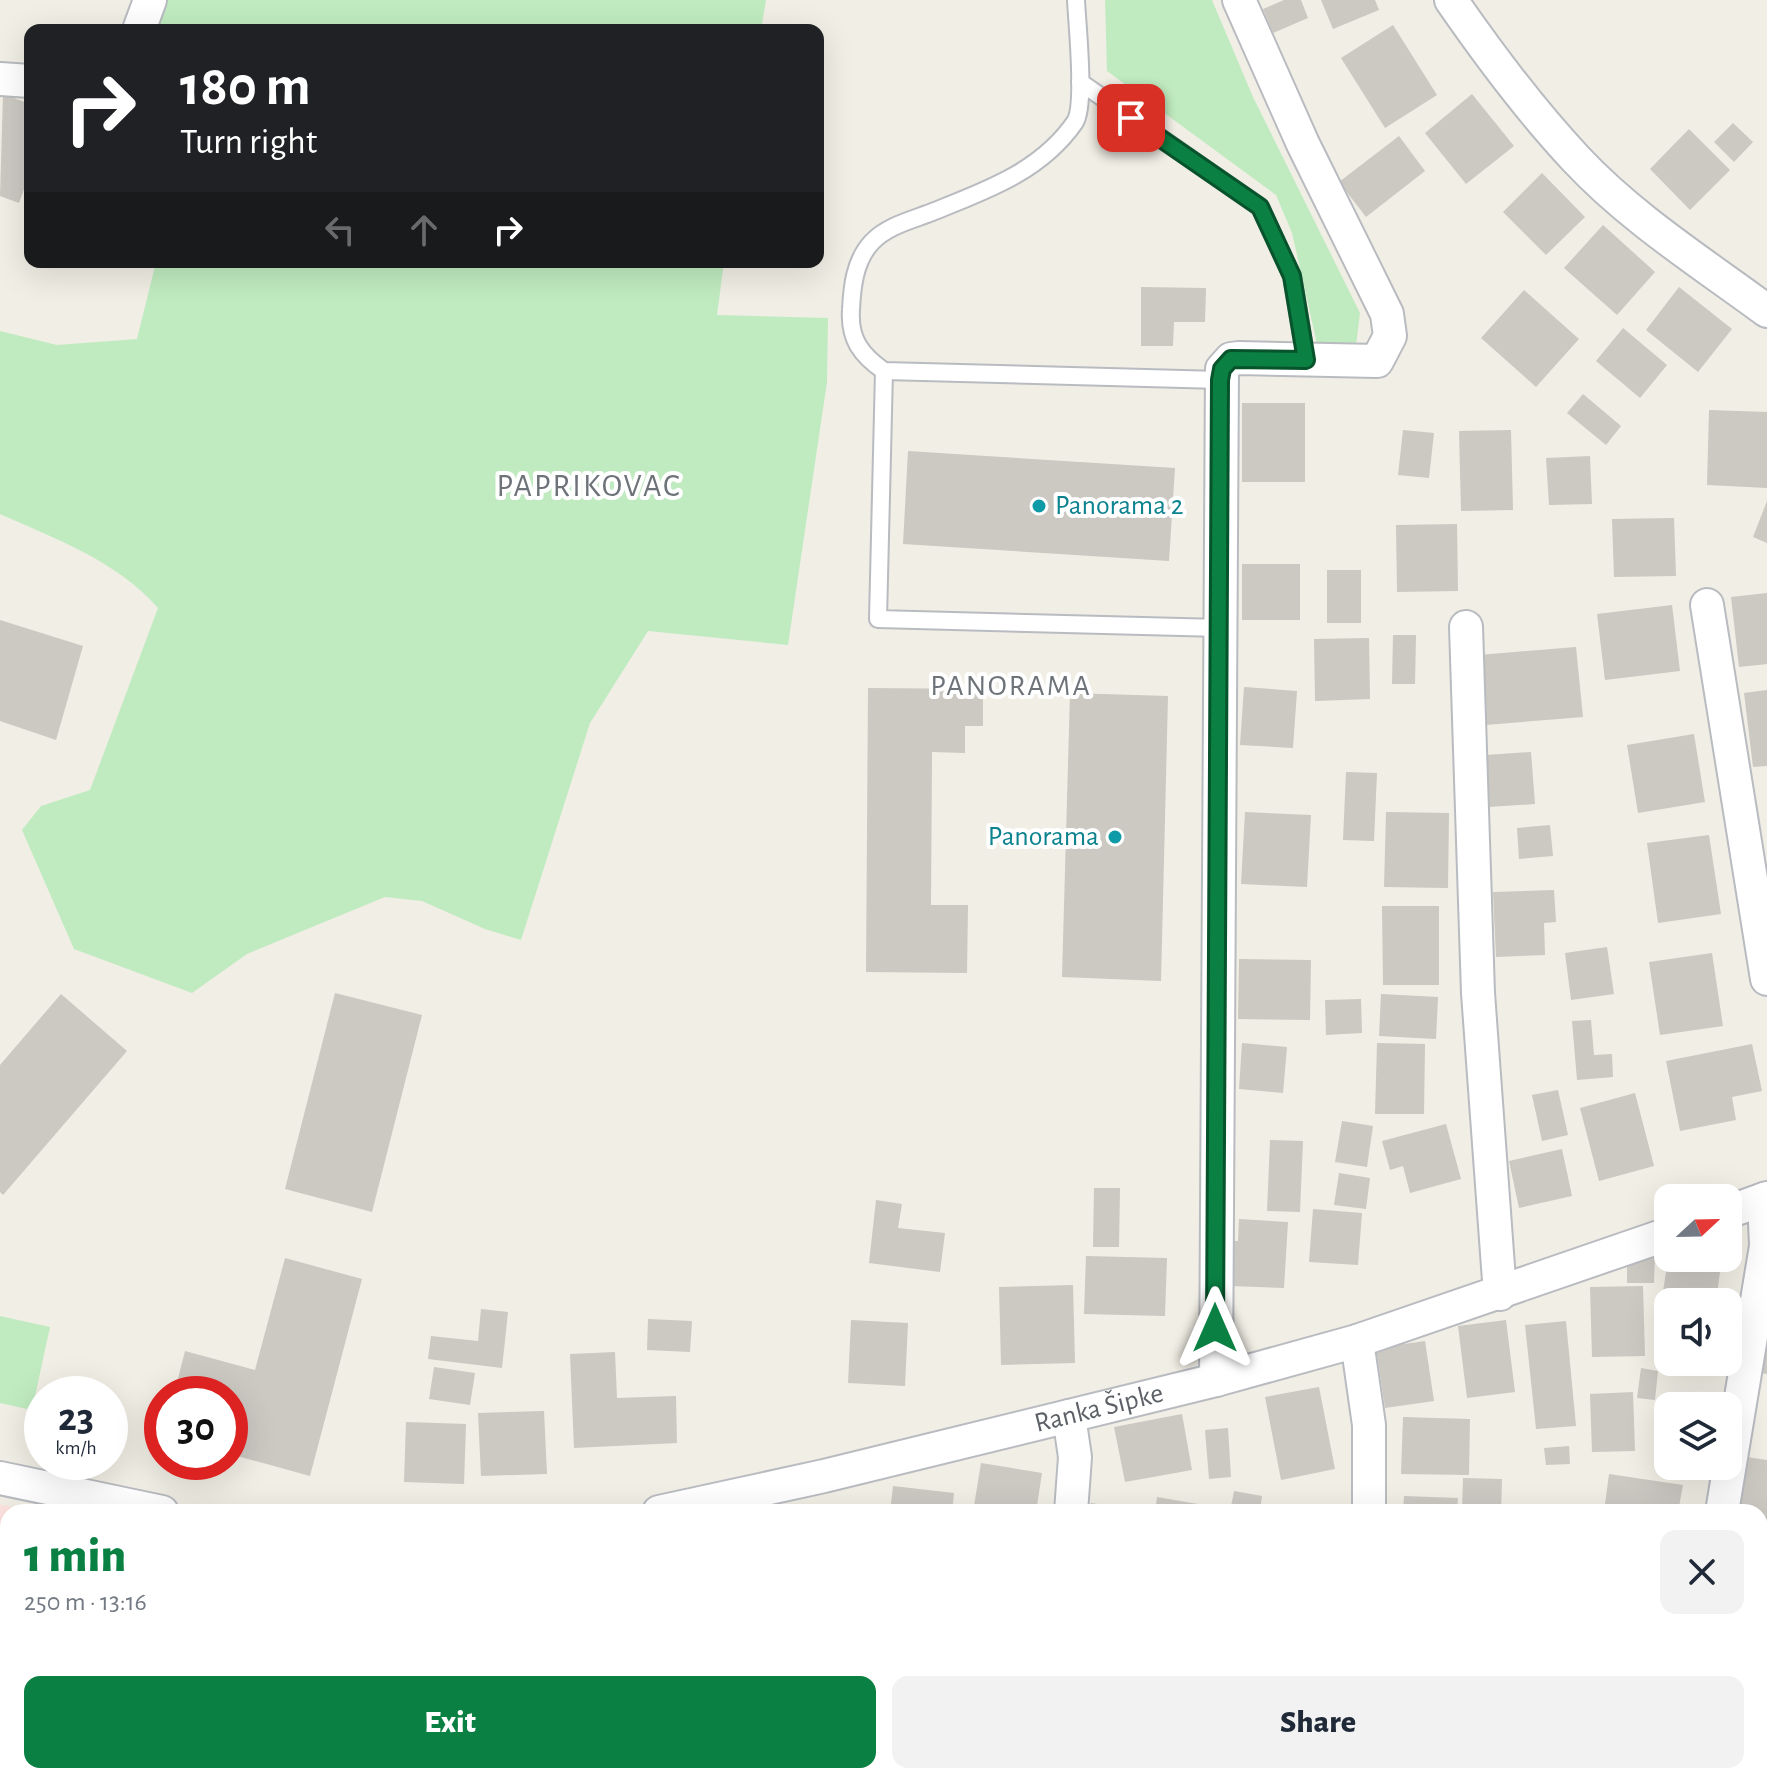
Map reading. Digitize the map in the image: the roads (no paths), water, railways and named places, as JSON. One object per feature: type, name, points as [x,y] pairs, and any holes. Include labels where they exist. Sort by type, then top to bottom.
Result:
[{"type":"street","points":[[141,24],[150,0]]},
{"type":"street","points":[[1216,1380],[1220,380],[1222,369],[1231,359],[1377,361],[1390,336],[1387,314],[1303,144],[1239,0]]},
{"type":"street","points":[[1451,0],[1522,96],[1577,160],[1626,205],[1767,311]]},
{"type":"street","points":[[0,79],[24,81]]},
{"type":"street","points":[[1707,605],[1767,979]]},
{"type":"street","points":[[1466,627],[1478,993],[1500,1294]]},
{"type":"street","points":[[1723,1504],[1766,1246],[1766,1199],[1742,1207]]},
{"type":"street","name":"Ranka Šipke","points":[[698,1504],[1216,1380],[1357,1341],[1654,1239]]},
{"type":"street","points":[[1357,1341],[1369,1425],[1369,1504]]},
{"type":"street","points":[[1069,1416],[1075,1457],[1072,1504]]},
{"type":"street","points":[[0,1478],[38,1500],[79,1504]]},
{"type":"lane","points":[[1076,0],[1080,82],[1078,118],[1037,162],[993,188],[891,228],[873,241],[859,262],[851,305],[854,339],[865,358],[884,371],[1220,380]]},
{"type":"lane","points":[[1080,82],[1260,207],[1292,276],[1306,360]]},
{"type":"lane","points":[[884,371],[878,619],[1220,628]]},
{"type":"place","name":"Panorama 2","points":[[1039,506]]},
{"type":"place","name":"Panorama","points":[[1115,837]]},
{"type":"district","name":"PAPRIKOVAC","points":[[589,486]]},
{"type":"district","name":"PANORAMA","points":[[1011,686]]}]
